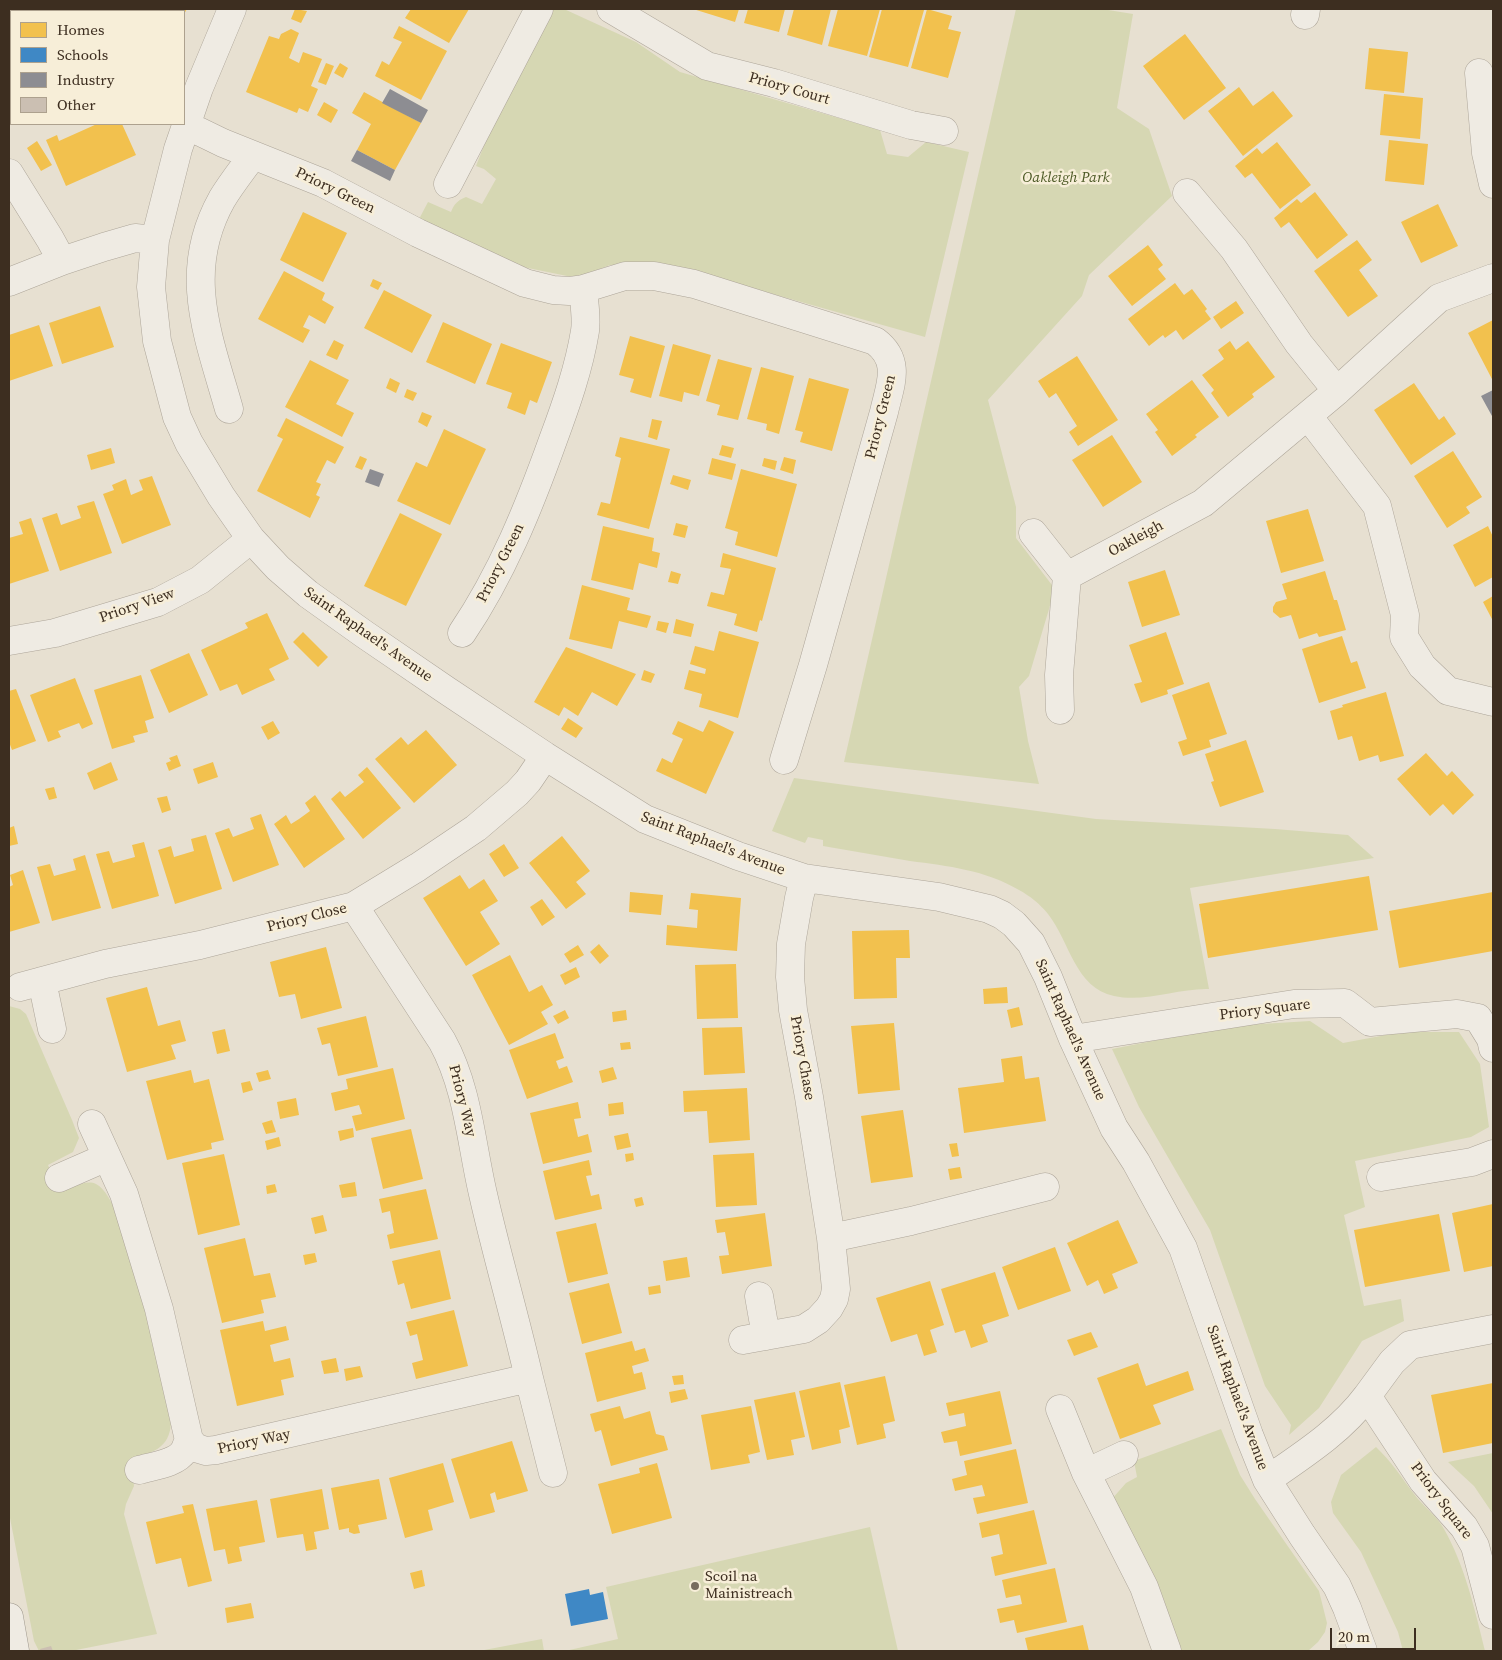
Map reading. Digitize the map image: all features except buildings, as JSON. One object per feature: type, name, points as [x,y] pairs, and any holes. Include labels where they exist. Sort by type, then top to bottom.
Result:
[{"type":"street","name":"Saint Raphael's Avenue","points":[[232,9],[199,88],[171,176],[155,240],[151,287],[153,314],[161,360],[177,417],[204,470],[251,539],[278,568],[308,594],[364,634],[544,756],[645,819],[738,856],[804,878],[939,897],[989,909],[1002,915],[1014,924],[1031,943],[1048,977],[1073,1039],[1114,1128],[1136,1162],[1182,1248],[1249,1435],[1268,1480],[1302,1535],[1337,1586],[1363,1651]]},
{"type":"street","points":[[448,184],[539,9]]},
{"type":"street","name":"Priory Court","points":[[612,9],[647,18],[707,66],[911,125],[944,131]]},
{"type":"street","points":[[1479,73],[1486,153],[1493,184]]},
{"type":"street","name":"Priory Green","points":[[186,125],[253,155],[323,183],[418,233],[525,283],[554,290],[583,289],[625,276],[654,276],[694,284],[875,342],[885,349],[893,372],[884,412],[784,760]]},
{"type":"street","points":[[229,409],[203,318],[199,284],[200,268],[206,236],[222,198],[253,155]]},
{"type":"street","points":[[9,173],[50,238],[62,261]]},
{"type":"street","points":[[1187,193],[1234,249],[1299,344],[1337,391]]},
{"type":"street","points":[[9,282],[62,261],[135,238],[155,240]]},
{"type":"street","name":"Oakleigh","points":[[1067,576],[1203,503],[1337,391],[1440,298],[1493,278]]},
{"type":"street","name":"Priory Green","points":[[462,633],[479,608],[517,534],[554,438],[576,370],[586,329],[583,289]]},
{"type":"street","points":[[1308,416],[1377,506],[1405,615],[1404,637],[1422,666],[1448,691],[1493,702]]},
{"type":"street","points":[[1033,533],[1067,576],[1059,675],[1060,710]]},
{"type":"street","name":"Priory View","points":[[9,641],[54,633],[158,602],[200,580],[251,539]]},
{"type":"street","name":"Priory Close","points":[[52,1029],[31,984],[105,964],[200,945],[354,906],[418,867],[476,828],[518,793],[544,756]]},
{"type":"street","name":"Priory Chase","points":[[759,1296],[755,1338],[804,1329],[818,1320],[834,1299],[836,1288],[831,1238],[793,1010],[790,977],[791,944],[804,878]]},
{"type":"street","name":"Priory Way","points":[[354,906],[442,1041],[454,1064],[460,1081],[483,1194],[552,1473]]},
{"type":"street","name":"Priory Square","points":[[1073,1039],[1294,1004],[1345,1003],[1370,1022],[1457,1014],[1478,1018],[1491,1039],[1493,1048]]},
{"type":"street","points":[[92,1124],[124,1194],[158,1309],[189,1440],[185,1451],[180,1456],[139,1470]]},
{"type":"street","points":[[1381,1177],[1472,1162],[1493,1154]]},
{"type":"street","points":[[58,1178],[107,1157]]},
{"type":"street","points":[[831,1238],[911,1221],[1045,1187]]},
{"type":"street","points":[[1268,1480],[1335,1431],[1357,1410],[1392,1362],[1410,1345],[1493,1328]]},
{"type":"street","name":"Priory Way","points":[[189,1440],[196,1448],[206,1451],[216,1450],[529,1378]]},
{"type":"street","name":"Priory Square","points":[[1368,1396],[1423,1481],[1464,1527],[1480,1564],[1493,1615]]},
{"type":"street","points":[[1060,1409],[1086,1473],[1144,1587],[1168,1651]]},
{"type":"street","points":[[1086,1473],[1124,1455]]},
{"type":"street","points":[[9,1618],[15,1651]]},
{"type":"green space","points":[[552,9],[564,9],[636,42],[680,72],[880,130],[887,154],[908,157],[926,142],[969,152],[925,337],[688,270],[610,265],[577,278],[523,267],[418,221],[428,202],[451,212],[461,199],[466,197],[482,204],[496,179],[484,169],[476,166],[487,138]]},
{"type":"green space","name":"Oakleigh Park","points":[[1016,9],[1102,9],[1133,14],[1117,108],[1149,129],[1172,196],[1089,275],[1082,296],[988,400],[1016,507],[1016,538],[1055,589],[1029,676],[1019,687],[1028,741],[1039,784],[844,762]]},
{"type":"green space","points":[[794,778],[1096,819],[1348,835],[1374,858],[1190,888],[1209,989],[1197,989],[1150,997],[1126,998],[1101,991],[1090,984],[1082,974],[1056,925],[1048,914],[1023,892],[1006,883],[980,873],[952,867],[823,846],[823,840],[808,837],[805,843],[772,831]]},
{"type":"green space","points":[[9,1006],[20,1009],[26,1014],[79,1138],[73,1152],[48,1165],[60,1192],[82,1184],[96,1184],[109,1197],[121,1222],[143,1294],[171,1422],[170,1431],[163,1444],[153,1452],[131,1460],[134,1486],[124,1514],[157,1634],[71,1651],[39,1651],[34,1641],[9,1513]]},
{"type":"green space","points":[[1310,1021],[1343,1043],[1402,1032],[1459,1032],[1480,1064],[1489,1127],[1471,1137],[1355,1161],[1365,1207],[1344,1215],[1364,1306],[1401,1299],[1404,1321],[1362,1341],[1319,1408],[1289,1435],[1291,1425],[1265,1386],[1210,1230],[1139,1107],[1112,1049],[1229,1026]]},
{"type":"green space","points":[[1221,1429],[1240,1475],[1319,1591],[1327,1623],[1325,1632],[1308,1651],[1179,1651],[1164,1600],[1111,1500],[1126,1483],[1137,1477],[1134,1461]]},
{"type":"green space","points":[[1376,1447],[1444,1529],[1464,1573],[1485,1651],[1403,1651],[1398,1632],[1361,1552],[1333,1513],[1331,1502],[1341,1475]]},
{"type":"green space","points":[[1493,1453],[1493,1514],[1474,1486],[1448,1462]]},
{"type":"green space","points":[[870,1527],[898,1651],[565,1651],[618,1639],[606,1587]]},
{"type":"green space","points":[[542,1639],[544,1651],[479,1651]]},
{"type":"place","name":"Scoil na Mainistreach","points":[[695,1586]]}]
